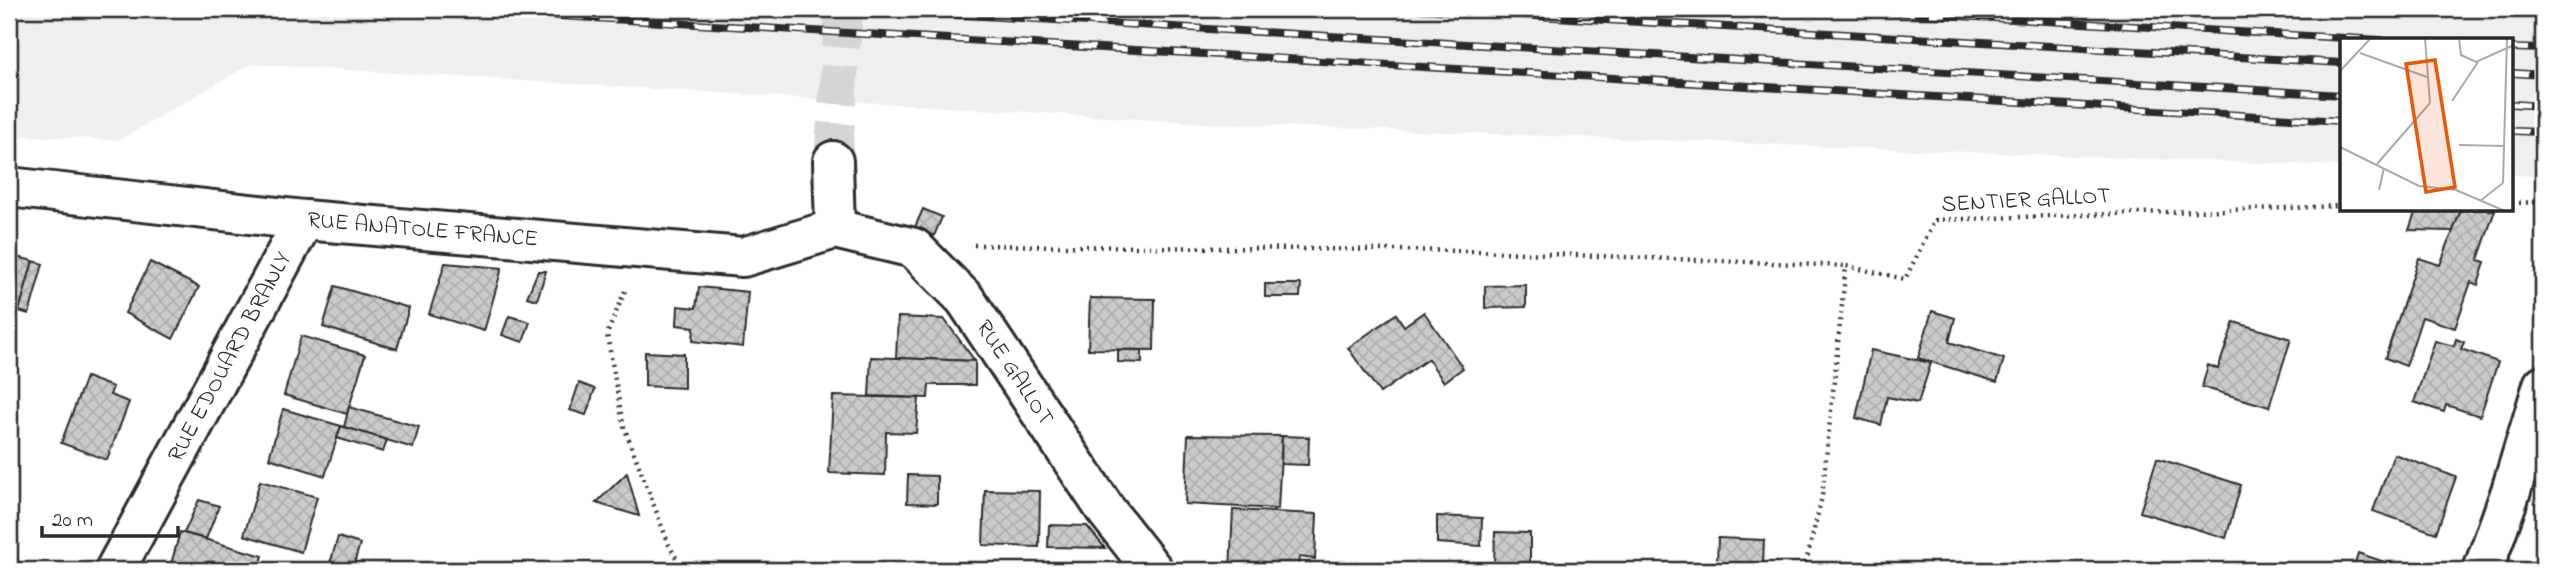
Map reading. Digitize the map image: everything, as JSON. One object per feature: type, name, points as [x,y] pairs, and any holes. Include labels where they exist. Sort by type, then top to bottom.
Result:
[{"type":"street","points":[[833,161],[835,229]]},
{"type":"street","name":"RUE ANATOLE FRANCE","points":[[9,187],[304,220],[743,257],[835,229]]},
{"type":"street","name":"RUE EDOUARD BRANLY","points":[[116,570],[304,220]]},
{"type":"street","name":"RUE GALLOT","points":[[835,229],[914,248],[965,299],[1105,509],[1153,570]]},
{"type":"street","points":[[2483,570],[2511,491],[2543,385]]},
{"type":"path","points":[[2514,203],[2543,202]]},
{"type":"path","name":"SENTIER GALLOT","points":[[1846,266],[1905,279],[1935,220],[2340,206]]},
{"type":"path","points":[[962,245],[1474,251],[1846,266],[1822,496],[1804,570]]},
{"type":"path","points":[[643,248],[607,334],[623,424],[669,545],[683,570]]},
{"type":"shaded area","points":[[9,9],[2361,9],[2543,19],[2543,176],[2514,175],[2514,38],[2340,38],[2340,166],[1204,123],[251,64],[119,140],[9,135]]},
{"type":"building","points":[[923,209],[942,217],[934,236],[915,227]]},
{"type":"building","points":[[2415,212],[2460,212],[2453,231],[2409,230]]},
{"type":"building","points":[[2460,212],[2494,212],[2478,260],[2485,262],[2478,285],[2471,282],[2455,328],[2422,317],[2406,366],[2385,358],[2419,258],[2440,265]]},
{"type":"building","points":[[9,255],[33,261],[19,311],[9,308]]},
{"type":"building","points":[[33,261],[43,264],[29,314],[19,311]]},
{"type":"building","points":[[150,262],[199,287],[173,339],[125,313]]},
{"type":"building","points":[[445,263],[502,268],[484,331],[429,314]]},
{"type":"building","points":[[538,271],[546,271],[537,300],[527,297]]},
{"type":"building","points":[[1265,284],[1301,284],[1300,297],[1265,297]]},
{"type":"building","points":[[1526,285],[1526,307],[1485,308],[1485,286]]},
{"type":"building","points":[[335,286],[409,308],[397,349],[323,327]]},
{"type":"building","points":[[699,287],[748,292],[743,347],[693,341],[694,327],[677,325],[678,306],[696,308]]},
{"type":"building","points":[[1090,298],[1155,299],[1154,350],[1088,349]]},
{"type":"building","points":[[1932,311],[1955,318],[1949,342],[2004,359],[1997,382],[1918,358]]},
{"type":"building","points":[[1424,312],[1463,368],[1444,382],[1428,359],[1380,393],[1348,348],[1396,314],[1404,326]]},
{"type":"building","points":[[509,316],[530,322],[523,342],[502,335]]},
{"type":"building","points":[[898,317],[944,319],[975,361],[896,358]]},
{"type":"building","points":[[2234,322],[2291,339],[2269,407],[2202,387],[2208,365],[2218,369]]},
{"type":"building","points":[[301,336],[365,355],[347,414],[284,395]]},
{"type":"building","points":[[2456,339],[2464,342],[2461,349],[2498,362],[2480,416],[2446,405],[2444,412],[2414,402],[2435,341],[2454,346]]},
{"type":"building","points":[[1118,350],[1142,350],[1142,363],[1118,362]]},
{"type":"building","points":[[1871,350],[1931,363],[1918,403],[1887,397],[1881,425],[1856,418]]},
{"type":"building","points":[[645,352],[684,354],[684,388],[645,386]]},
{"type":"building","points":[[871,357],[975,361],[975,385],[929,385],[928,398],[869,396]]},
{"type":"building","points":[[86,377],[113,387],[110,395],[129,402],[107,460],[61,443]]},
{"type":"building","points":[[579,383],[595,389],[586,415],[570,410]]},
{"type":"building","points":[[833,396],[919,398],[916,433],[886,432],[885,475],[829,473]]},
{"type":"building","points":[[349,407],[419,427],[413,448],[344,427]]},
{"type":"building","points":[[283,409],[341,426],[325,476],[269,458]]},
{"type":"building","points":[[341,426],[387,440],[383,452],[337,438]]},
{"type":"building","points":[[1188,435],[1282,436],[1278,509],[1185,504]]},
{"type":"building","points":[[1282,436],[1309,437],[1308,465],[1281,464]]},
{"type":"building","points":[[2394,454],[2456,477],[2436,533],[2373,511]]},
{"type":"building","points":[[2157,458],[2241,485],[2226,538],[2140,512]]},
{"type":"building","points":[[627,473],[639,516],[596,503]]},
{"type":"building","points":[[908,475],[937,476],[937,504],[907,503]]},
{"type":"building","points":[[260,481],[317,497],[301,552],[244,535]]},
{"type":"building","points":[[985,490],[1040,491],[1039,547],[983,545]]},
{"type":"building","points":[[199,500],[219,506],[206,539],[184,533]]},
{"type":"building","points":[[1233,510],[1317,514],[1315,559],[1299,557],[1298,570],[1230,570]]},
{"type":"building","points":[[1437,516],[1482,518],[1481,546],[1437,543]]},
{"type":"building","points":[[1049,525],[1087,526],[1105,548],[1048,547]]},
{"type":"building","points":[[180,532],[263,556],[259,570],[170,568]]},
{"type":"building","points":[[1495,532],[1530,533],[1530,567],[1494,565]]},
{"type":"building","points":[[338,537],[360,544],[352,570],[328,570]]},
{"type":"building","points":[[1718,538],[1764,540],[1763,564],[1717,563]]},
{"type":"building","points":[[2358,553],[2408,570],[2353,570]]},
{"type":"tunnel","points":[[833,161],[844,9]]},
{"type":"railway","points":[[440,9],[2340,121]]},
{"type":"railway","points":[[865,9],[2340,95]]},
{"type":"railway","points":[[1418,9],[2340,63]]},
{"type":"railway","points":[[1834,9],[2346,38]]},
{"type":"railway","points":[[2514,48],[2543,49]]},
{"type":"railway","points":[[2514,73],[2543,75]]},
{"type":"railway","points":[[2514,104],[2543,106]]},
{"type":"railway","points":[[2514,131],[2543,132]]}]
